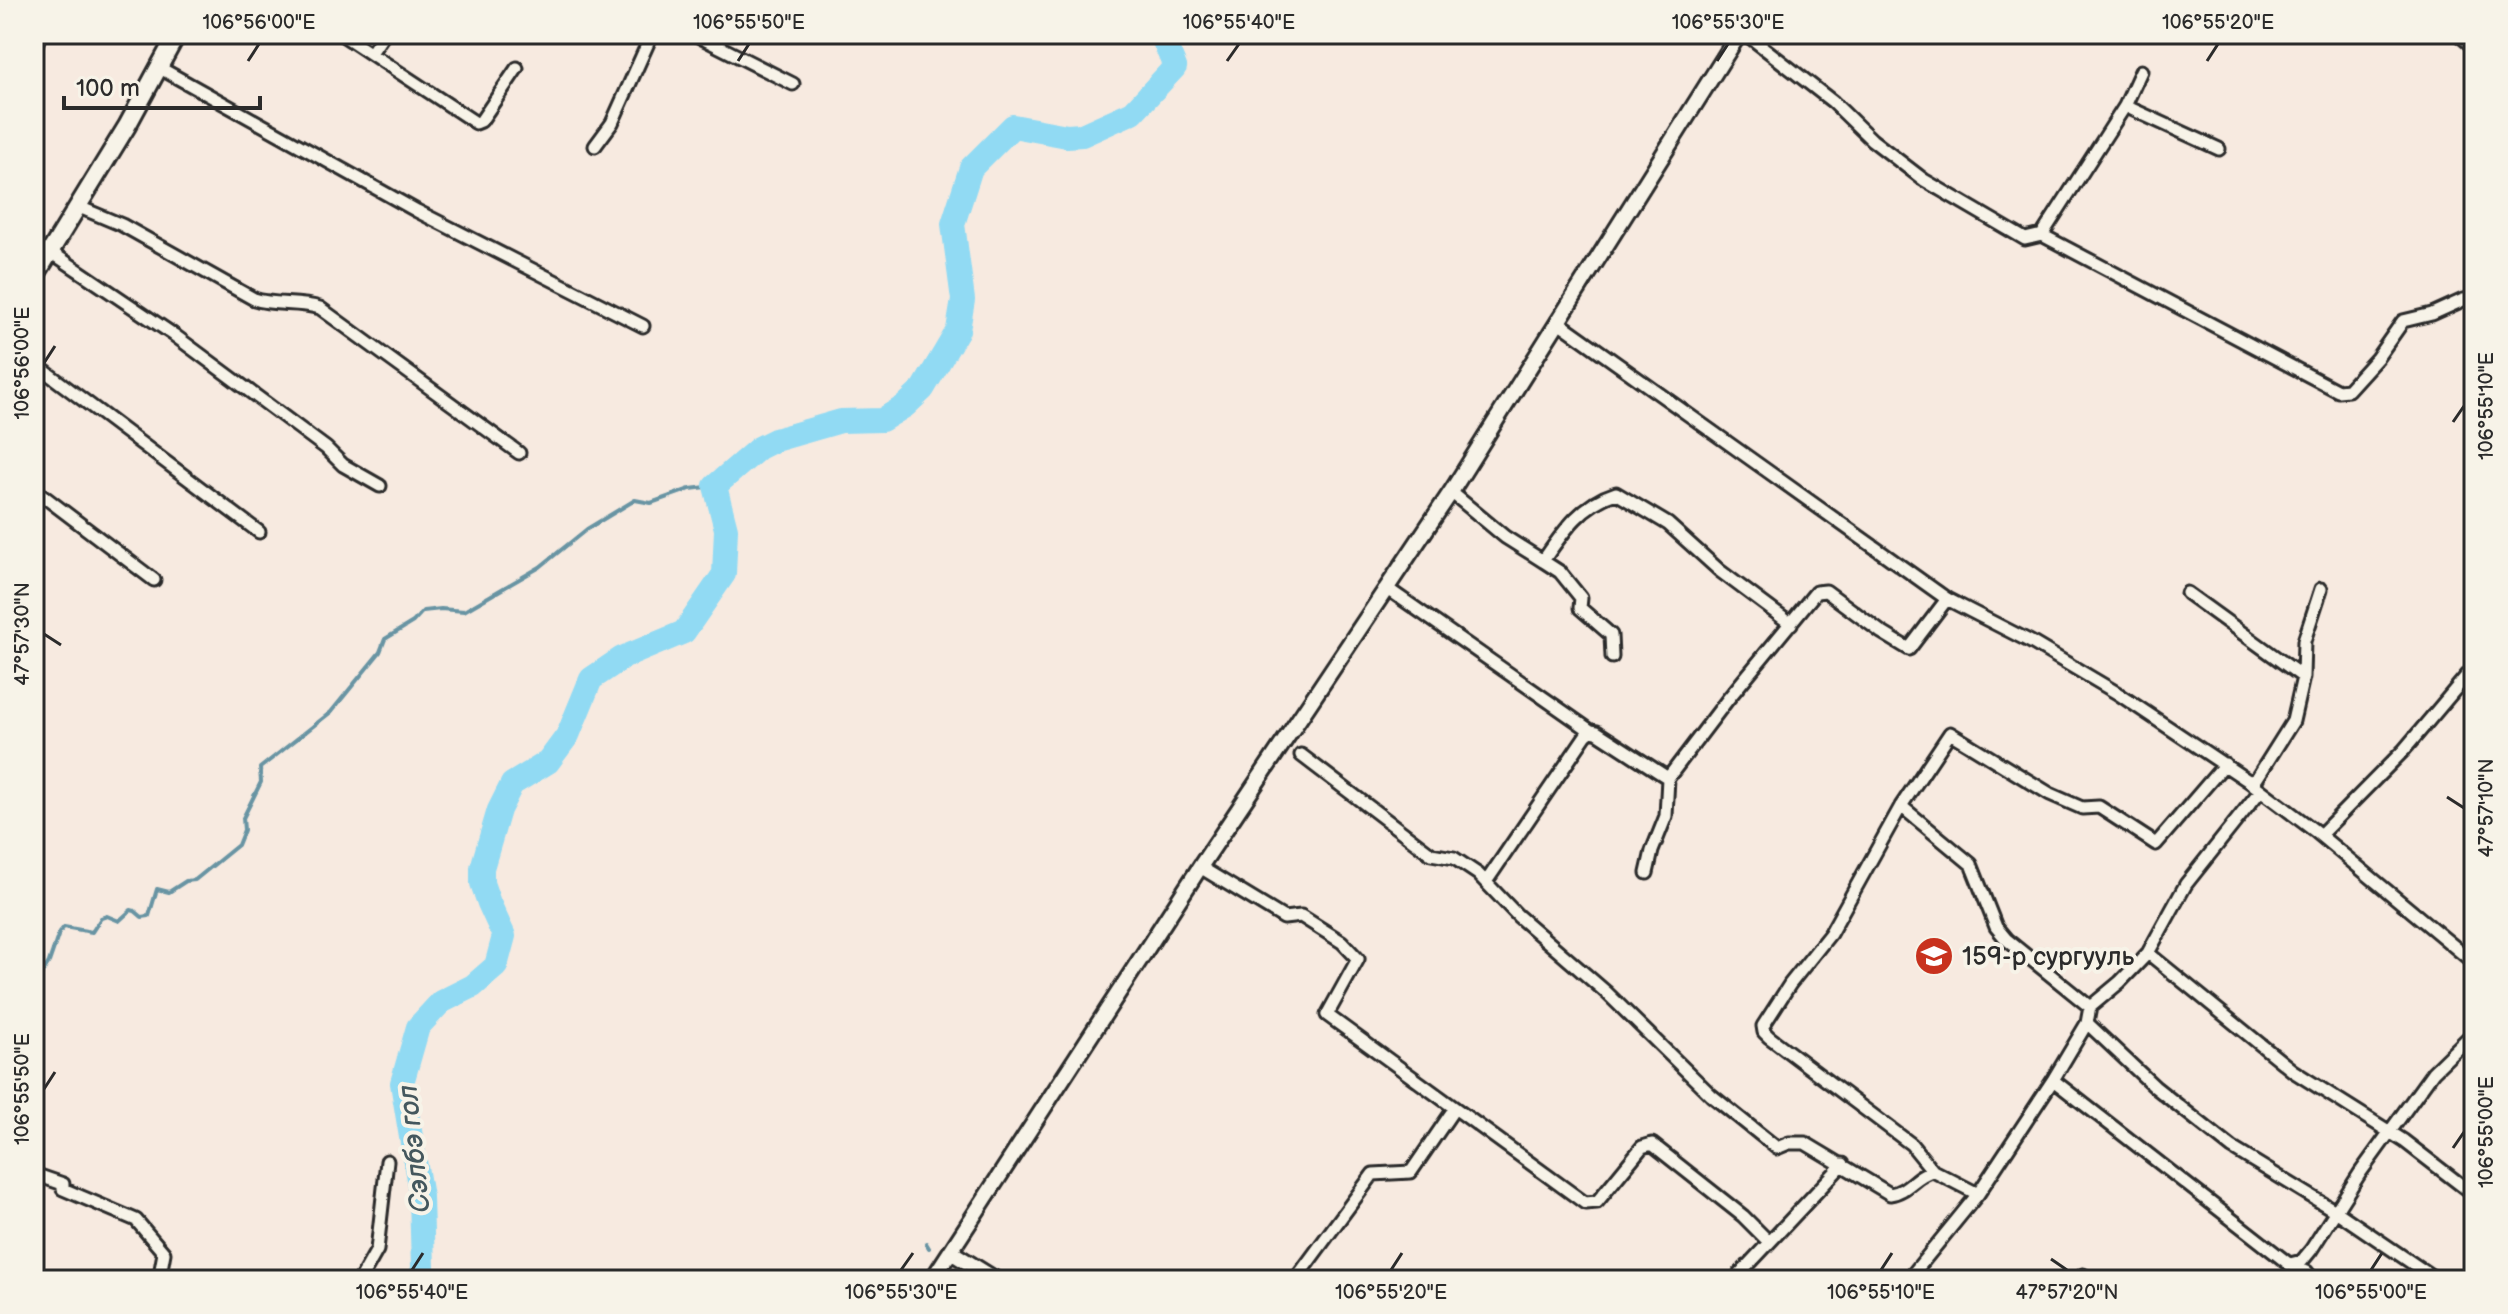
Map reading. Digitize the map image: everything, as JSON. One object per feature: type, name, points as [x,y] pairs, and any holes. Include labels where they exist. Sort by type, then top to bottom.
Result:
[{"type":"main road","points":[[34,278],[79,207],[177,34]]},
{"type":"main road","points":[[2462,34],[2474,44]]},
{"type":"street","points":[[34,50],[40,34]]},
{"type":"street","points":[[341,34],[470,122],[481,121],[517,68]]},
{"type":"street","points":[[371,53],[384,34]]},
{"type":"street","points":[[595,146],[612,123],[652,34]]},
{"type":"street","points":[[694,34],[793,84]]},
{"type":"street","points":[[932,1280],[1200,867],[1451,492],[1739,34]]},
{"type":"street","points":[[1746,34],[1833,102],[1872,140],[1924,180],[2025,239],[2042,235],[2338,391],[2348,390],[2360,379],[2403,321],[2474,299]]},
{"type":"street","points":[[160,68],[417,211],[643,326]]},
{"type":"street","points":[[2042,235],[2125,106],[2141,71]]},
{"type":"street","points":[[2125,106],[2219,149]]},
{"type":"street","points":[[79,207],[122,225],[254,299],[266,303],[309,304],[320,308],[519,453]]},
{"type":"street","points":[[51,252],[174,335],[326,448],[343,465],[380,486]]},
{"type":"street","points":[[1557,321],[1947,599],[2031,642],[2117,693],[2225,764],[2320,835],[2474,963]]},
{"type":"street","points":[[34,363],[259,532]]},
{"type":"street","points":[[34,489],[154,580]]},
{"type":"street","points":[[1451,492],[1505,537],[1560,572],[1581,598],[1580,608],[1611,635],[1612,657]]},
{"type":"street","points":[[1543,561],[1551,546],[1593,500],[1616,493],[1668,524],[1720,571],[1791,624]]},
{"type":"street","points":[[1388,589],[1591,731],[1668,778]]},
{"type":"street","points":[[2250,782],[2257,778],[2293,721],[2303,677],[2304,641],[2321,589]]},
{"type":"street","points":[[1647,873],[1666,816],[1668,778],[1816,592],[1824,590],[1909,649],[1947,599]]},
{"type":"street","points":[[2187,593],[2303,677]]},
{"type":"street","points":[[2320,835],[2388,767],[2474,667]]},
{"type":"street","points":[[1486,882],[1591,731]]},
{"type":"street","points":[[1978,1194],[1933,1171],[1911,1144],[1769,1037],[1763,1026],[1790,984],[1830,934],[1901,806],[1950,733],[2050,794],[2082,808],[2099,807],[2156,844],[2225,764]]},
{"type":"street","points":[[1301,755],[1431,854],[1454,858],[1486,882],[1508,907],[1607,993],[1711,1095],[1777,1148],[1789,1143],[1805,1143],[1890,1194],[1902,1191],[1922,1174],[1933,1171]]},
{"type":"street","points":[[1908,1280],[1978,1194],[2053,1080],[2087,1023],[2090,1007],[2148,953],[2186,884],[2260,791]]},
{"type":"street","points":[[1901,806],[1971,864],[1996,927],[2006,939],[2090,1007]]},
{"type":"street","points":[[1200,867],[1284,918],[1301,916],[1342,942],[1358,959],[1327,1015],[1585,1203],[1597,1202],[1642,1147],[1652,1144],[1743,1216],[1769,1242]]},
{"type":"street","points":[[2148,953],[2293,1071],[2389,1132],[2474,1195]]},
{"type":"street","points":[[2087,1023],[2155,1087],[2232,1148],[2336,1212],[2437,1280]]},
{"type":"street","points":[[2289,1264],[2302,1261],[2311,1250],[2433,1072],[2474,1032]]},
{"type":"street","points":[[2053,1080],[2289,1264],[2307,1272],[2313,1280]]},
{"type":"street","points":[[1295,1280],[1373,1174],[1411,1172],[1454,1109]]},
{"type":"street","points":[[360,1280],[377,1250],[387,1161]]},
{"type":"street","points":[[1734,1280],[1843,1164]]},
{"type":"street","points":[[34,1174],[63,1184],[63,1189],[136,1220],[164,1253],[159,1280]]},
{"type":"street","points":[[951,1252],[996,1280]]},
{"type":"waterway","name":"Сэлбэ гол","points":[[420,1280],[423,1268],[421,1197],[402,1083],[418,1027],[441,1002],[473,986],[496,966],[504,936],[482,883],[482,868],[499,810],[512,784],[548,762],[568,735],[591,679],[622,658],[684,632],[724,574],[726,529],[715,486],[759,448],[775,440],[841,421],[882,420],[905,406],[923,389],[958,330],[963,300],[953,224],[971,168],[1013,126],[1067,136],[1082,135],[1133,112],[1175,67],[1161,34]]},
{"type":"waterway","points":[[34,986],[49,962],[64,927],[92,932],[101,918],[107,916],[119,921],[131,910],[142,917],[149,916],[157,889],[169,892],[186,881],[195,880],[238,845],[244,830],[243,818],[261,782],[260,768],[331,712],[380,652],[385,639],[413,622],[423,611],[464,611],[540,567],[587,529],[635,500],[651,503],[690,489],[715,486]]},
{"type":"waterway","points":[[926,1243],[929,1248]]},
{"type":"waterway","points":[[946,1275],[959,1280]]},
{"type":"place","name":"159-р сургууль","points":[[1934,956]]}]
